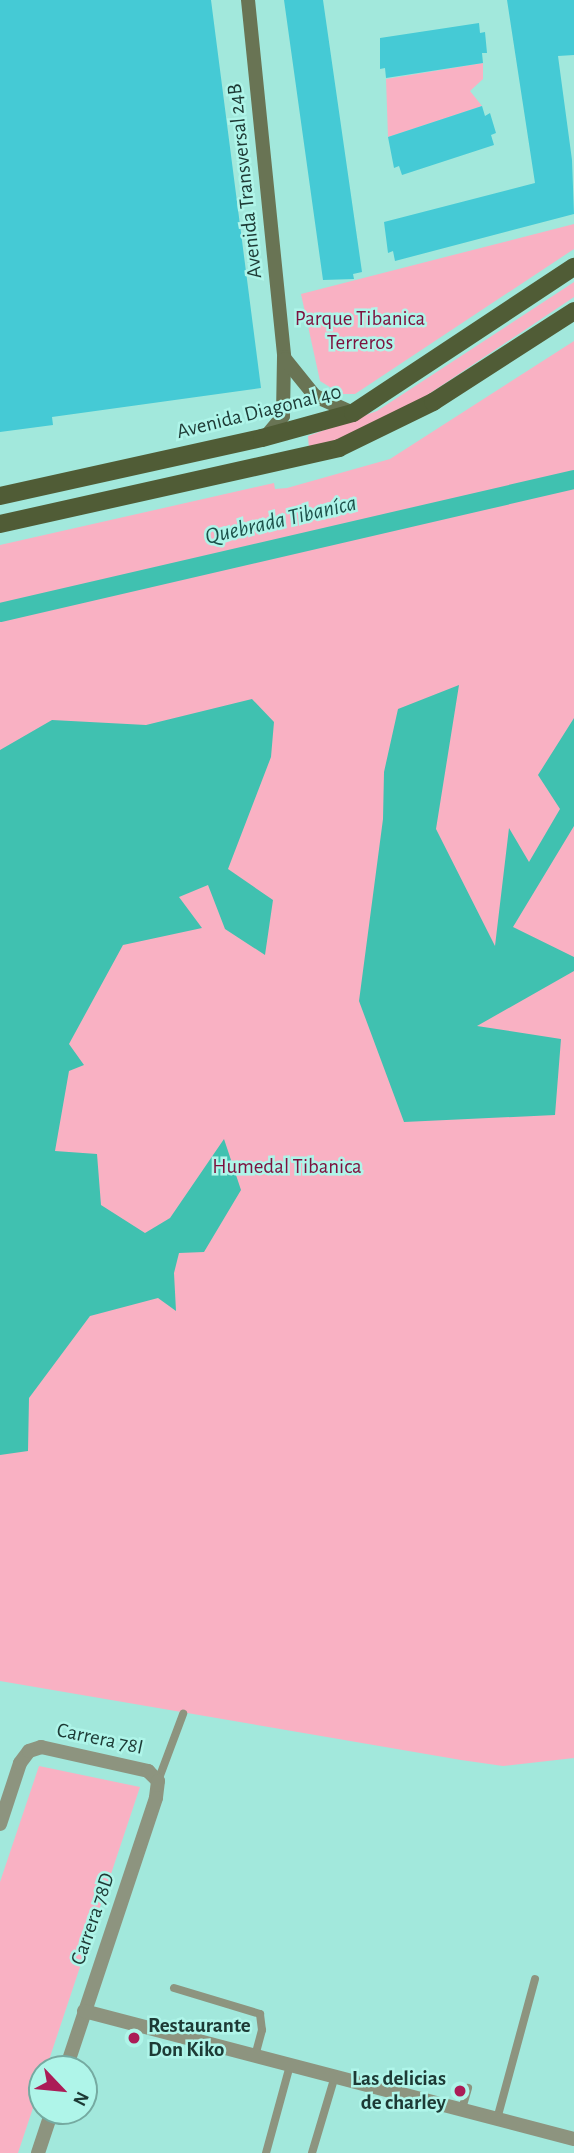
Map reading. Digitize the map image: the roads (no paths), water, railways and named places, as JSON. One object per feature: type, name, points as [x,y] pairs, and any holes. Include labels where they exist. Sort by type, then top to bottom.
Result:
[{"type":"main road","name":"Avenida Diagonal 40","points":[[0,496],[262,438],[353,413],[574,267]]},
{"type":"main road","points":[[0,524],[339,448],[433,402],[574,312]]},
{"type":"street","name":"Avenida Transversal 24B","points":[[248,0],[284,357],[283,416],[262,438]]},
{"type":"street","points":[[284,357],[315,396],[353,413]]},
{"type":"street","name":"Carrera 78I","points":[[0,1824],[29,1751],[41,1747],[149,1771],[158,1782]]},
{"type":"street","name":"Carrera 78D","points":[[70,2055],[156,1798],[158,1782]]},
{"type":"street","points":[[84,2011],[574,2139]]},
{"type":"street","points":[[38,2153],[47,2125]]},
{"type":"lane","points":[[158,1782],[183,1714]]},
{"type":"lane","points":[[497,2119],[535,1979]]},
{"type":"lane","points":[[174,1988],[260,2014],[262,2030],[255,2056]]},
{"type":"lane","points":[[266,2153],[290,2065]]},
{"type":"lane","points":[[312,2153],[335,2076]]},
{"type":"lane","points":[[462,2109],[468,2088]]},
{"type":"waterway","name":"Quebrada Tibaníca","points":[[0,612],[574,479]]},
{"type":"place","name":"Restaurante Don Kiko","points":[[134,2038]]},
{"type":"place","name":"Las delicias de charley","points":[[460,2091]]},
{"type":"park label","name":"Parque Tibanica Terreros","points":[[360,331]]},
{"type":"park label","name":"Humedal Tibanica","points":[[287,1167]]}]
